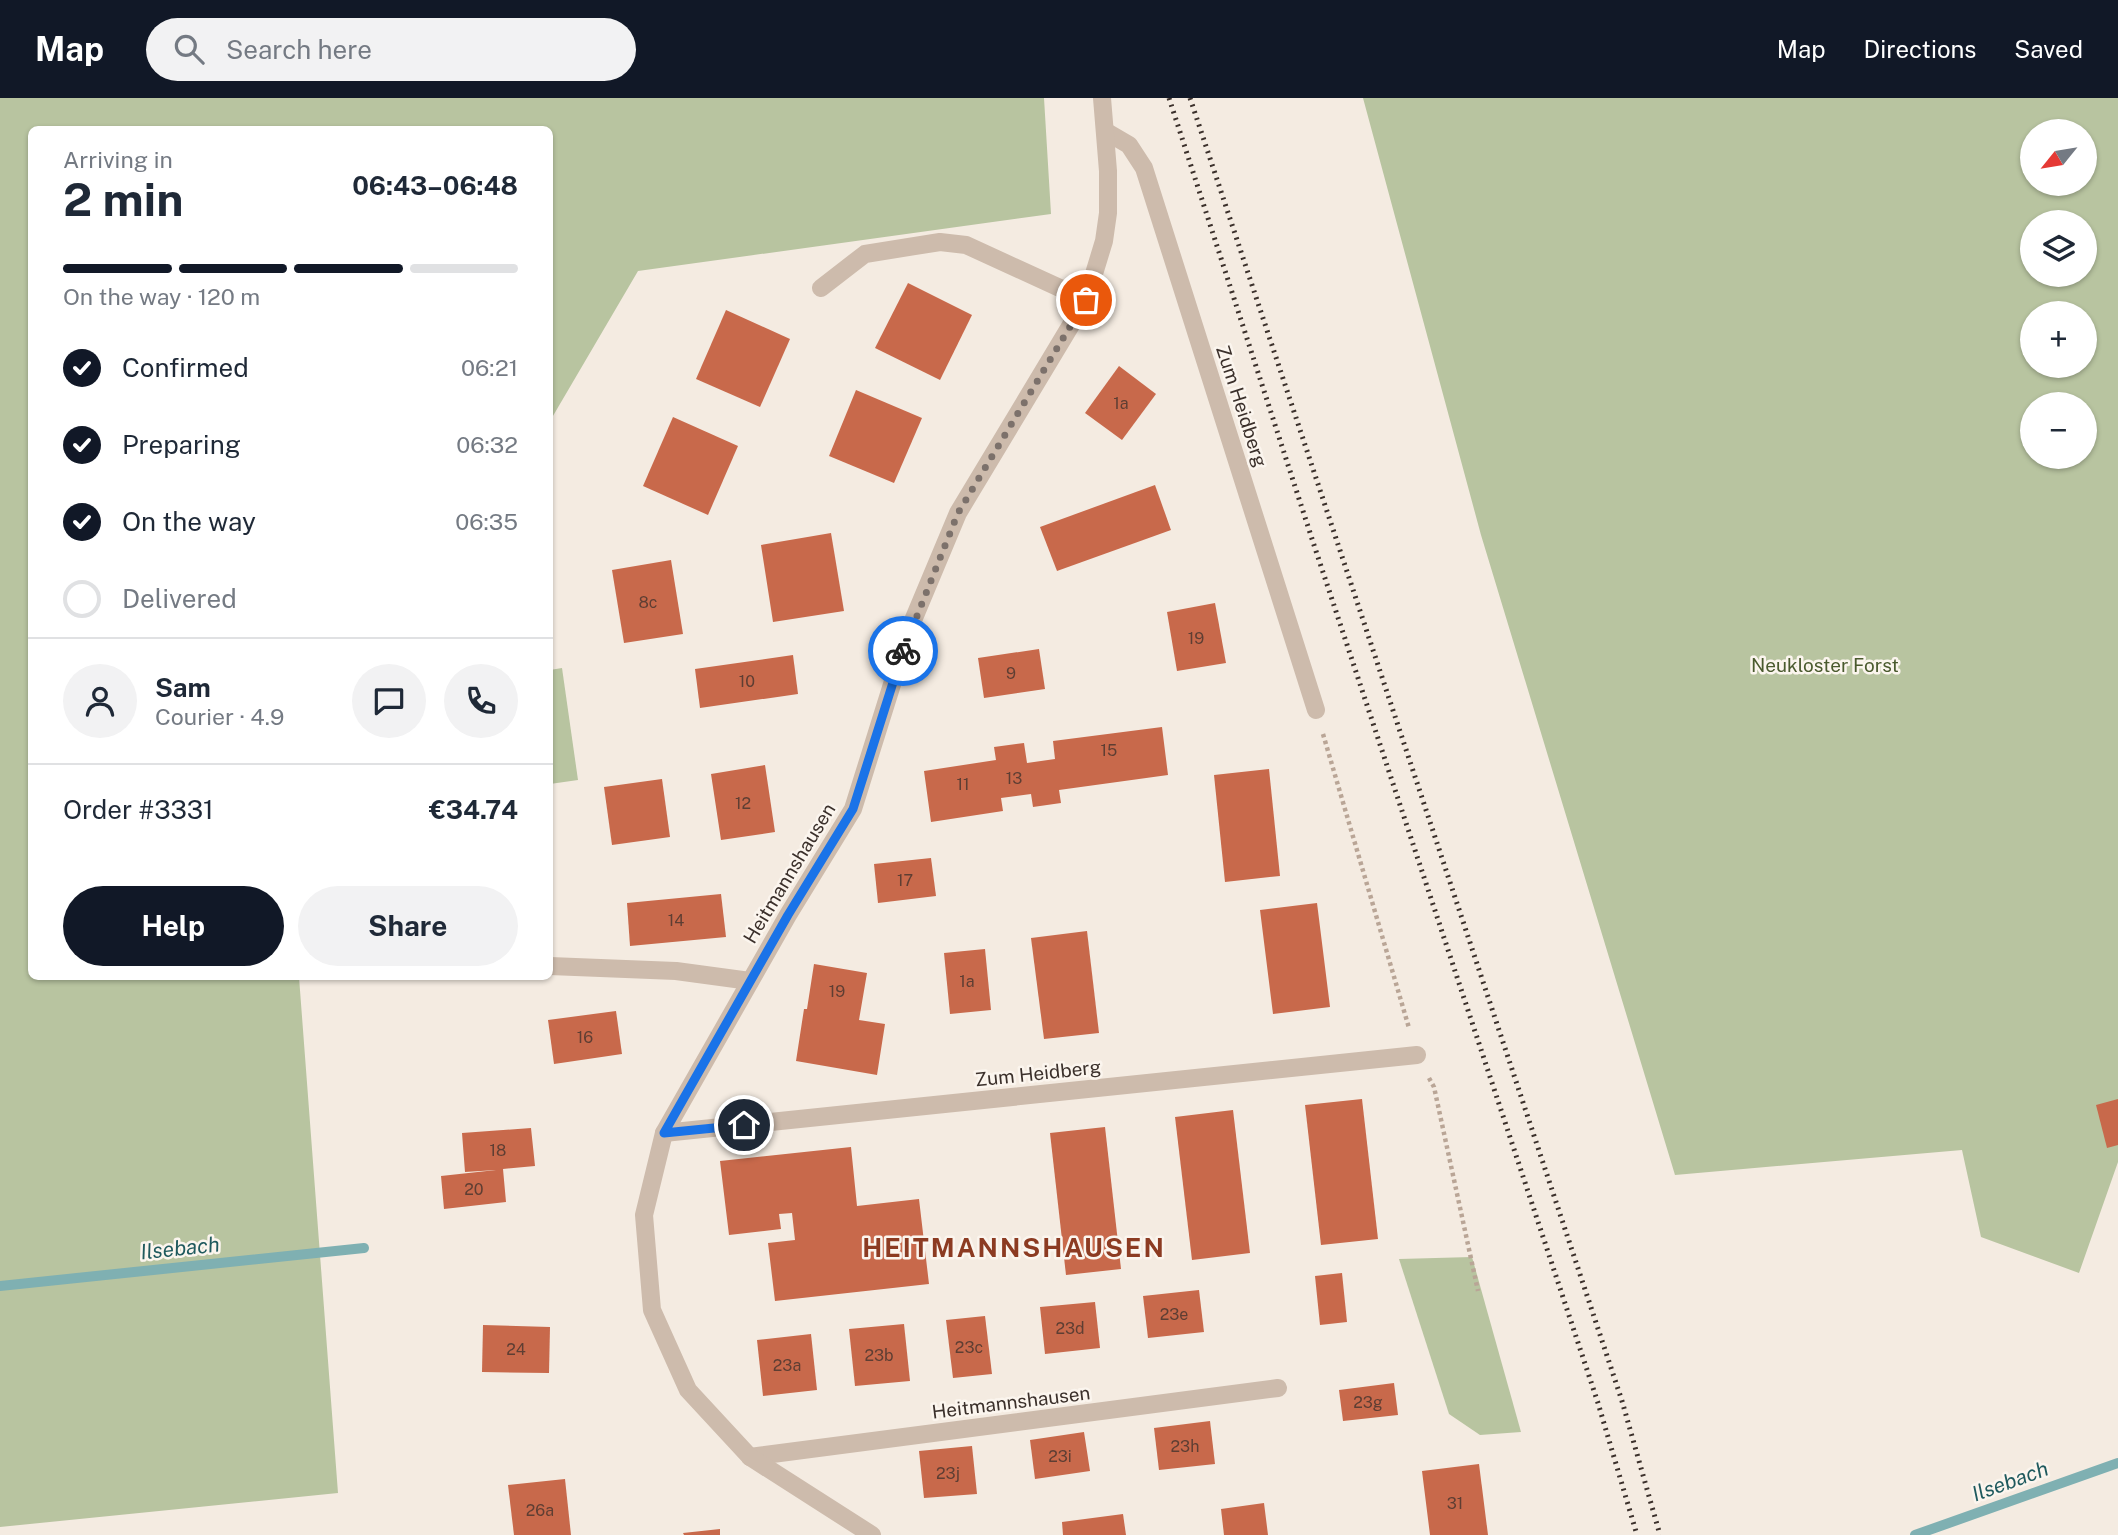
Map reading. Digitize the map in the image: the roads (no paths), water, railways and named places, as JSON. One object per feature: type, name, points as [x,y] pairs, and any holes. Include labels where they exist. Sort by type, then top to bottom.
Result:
[{"type":"street","name":"Heitmannshausen","points":[[872,1535],[750,1457],[688,1390],[652,1310],[644,1215],[664,1133],[750,981],[853,809],[908,635],[958,513],[1086,300],[1104,241],[1108,213],[1102,98]]},
{"type":"street","name":"Zum Heidberg","points":[[1105,131],[1129,145],[1144,168],[1315,710]]},
{"type":"street","points":[[821,288],[865,254],[940,242],[966,246],[1086,300]]},
{"type":"street","points":[[553,967],[676,971],[750,981]]},
{"type":"street","name":"Zum Heidberg","points":[[664,1133],[1417,1055]]},
{"type":"street","name":"Heitmannshausen","points":[[750,1457],[1278,1388]]},
{"type":"waterway","name":"Ilsebach","points":[[0,1286],[364,1248]]},
{"type":"waterway","name":"Ilsebach","points":[[1915,1535],[2118,1463]]},
{"type":"railway","points":[[1169,98],[1598,1403],[1637,1535]]},
{"type":"railway","points":[[1190,98],[1622,1401],[1660,1535]]},
{"type":"district","name":"HEITMANNSHAUSEN","points":[[1014,1247]]},
{"type":"park label","name":"Neukloster Forst","points":[[1825,665]]}]
